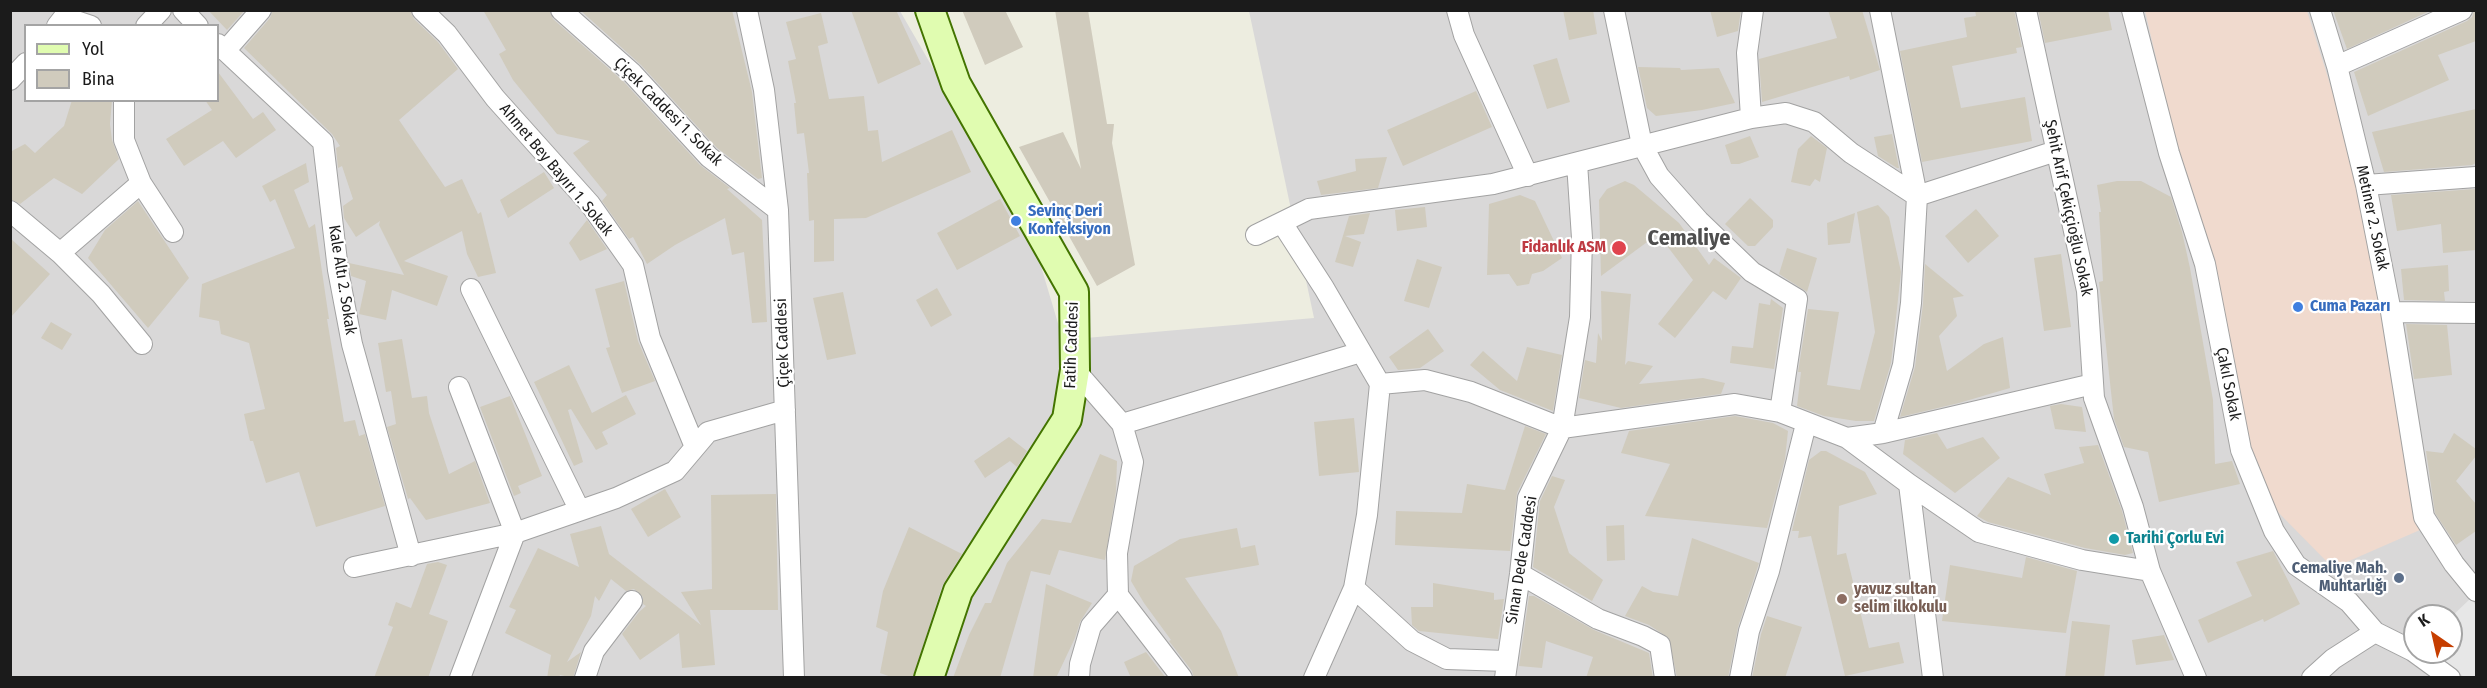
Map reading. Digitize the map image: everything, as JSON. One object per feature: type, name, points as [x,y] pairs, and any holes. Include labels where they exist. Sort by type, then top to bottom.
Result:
[{"type":"main road","name":"Fatih Caddesi","points":[[929,678],[958,591],[1067,419],[1075,370],[1074,292],[956,84],[930,10]]},
{"type":"street","points":[[148,24],[161,10]]},
{"type":"street","points":[[183,10],[196,24]]},
{"type":"street","points":[[221,47],[261,10]]},
{"type":"street","name":"Ahmet Bey Bayırı 1. Sokak","points":[[422,10],[447,34],[495,98],[590,204],[633,265],[650,339],[695,447]]},
{"type":"street","name":"Çiçek Caddesi 1. Sokak","points":[[561,10],[632,73],[709,157],[778,210]]},
{"type":"street","name":"Çiçek Caddesi","points":[[747,10],[764,90],[778,210],[794,678]]},
{"type":"street","points":[[1456,10],[1464,35],[1528,176]]},
{"type":"street","points":[[1614,10],[1642,145],[1659,176],[1752,272],[1797,299],[1780,412]]},
{"type":"street","points":[[1751,118],[1747,53],[1753,10]]},
{"type":"street","points":[[1880,10],[1917,196],[1911,303],[1903,365],[1883,433]]},
{"type":"street","name":"Şehit Arif Çekiççioğlu Sokak","points":[[2026,10],[2087,291],[2094,398],[2133,507],[2150,571],[2196,678]]},
{"type":"street","name":"Çakıl Sokak","points":[[2132,10],[2169,153],[2205,264],[2241,450],[2274,531],[2296,565],[2349,602],[2375,632],[2413,651],[2450,678]]},
{"type":"street","name":"Metiner 2. Sokak","points":[[2320,10],[2337,66],[2366,185],[2391,312],[2424,517],[2454,564],[2476,591]]},
{"type":"street","points":[[2337,66],[2462,10]]},
{"type":"street","name":"Kale Altı 2. Sokak","points":[[221,47],[323,142],[338,270],[352,344],[411,556]]},
{"type":"street","points":[[10,80],[24,65]]},
{"type":"street","points":[[124,102],[124,140],[141,183],[173,232]]},
{"type":"street","points":[[1256,235],[1309,209],[1493,184],[1751,118],[1786,113],[1814,122],[1851,153],[1917,196]]},
{"type":"street","points":[[1917,196],[2056,151]]},
{"type":"street","name":"Sinan Dede Caddesi","points":[[1505,669],[1521,574],[1528,498],[1562,428],[1580,317],[1582,238],[1577,162]]},
{"type":"street","points":[[2366,185],[2476,177]]},
{"type":"street","points":[[60,253],[141,183]]},
{"type":"street","points":[[10,211],[60,253],[101,294],[142,344]]},
{"type":"street","points":[[1282,223],[1324,288],[1380,384],[1367,515],[1353,588],[1314,678]]},
{"type":"street","points":[[471,289],[579,509]]},
{"type":"street","points":[[2391,312],[2476,313]]},
{"type":"street","points":[[1122,424],[1361,352]]},
{"type":"street","points":[[1075,370],[1122,424],[1133,462],[1117,553],[1118,595],[1182,678]]},
{"type":"street","points":[[1380,384],[1425,380],[1471,392],[1562,428],[1734,404],[1780,412],[1847,438],[1979,532],[2082,560],[2150,571]]},
{"type":"street","points":[[1847,438],[1883,433],[2093,384]]},
{"type":"street","points":[[459,387],[515,533],[460,678]]},
{"type":"street","points":[[354,567],[515,533],[616,498],[675,471],[708,432],[785,410]]},
{"type":"street","points":[[1740,678],[1749,632],[1769,571],[1806,424]]},
{"type":"street","points":[[1909,484],[1933,678]]},
{"type":"street","points":[[1521,574],[1598,619],[1660,645],[1665,678]]},
{"type":"street","points":[[1353,588],[1412,641],[1447,659],[1505,669]]},
{"type":"street","points":[[1079,678],[1080,664],[1091,626],[1118,595]]},
{"type":"street","points":[[585,678],[594,651],[632,601]]},
{"type":"street","points":[[2312,678],[2333,659],[2375,632]]},
{"type":"shaded area","points":[[10,11],[900,11],[1034,243],[1063,340],[1314,318],[1249,11],[2476,11],[2476,677],[11,677]]},
{"type":"shaded area","name":"Cuma Pazarı","points":[[2145,11],[2307,11],[2357,170],[2420,530],[2333,568],[2270,504],[2247,445]]},
{"type":"shaded area","points":[[2471,598],[2476,606],[2476,677],[2464,677],[2447,664],[2463,664],[2463,606]]},
{"type":"building","points":[[208,10],[245,10],[227,30]]},
{"type":"building","points":[[273,10],[410,10],[414,19],[438,42],[458,69],[399,120],[445,187],[462,179],[478,214],[481,212],[496,273],[478,277],[467,254],[462,231],[404,261],[448,276],[437,306],[392,290],[386,320],[359,314],[366,281],[351,276],[349,263],[404,275],[379,225],[380,221],[356,237],[344,218],[343,206],[353,199],[342,166],[338,168],[336,148],[340,146],[332,134],[244,48],[270,18]]},
{"type":"building","points":[[483,10],[549,10],[553,19],[624,82],[700,165],[730,188],[727,189],[762,220],[767,322],[752,323],[744,252],[732,255],[725,218],[675,245],[647,264],[633,237],[629,239],[602,201],[607,195],[573,153],[590,141],[557,134],[513,80],[499,54],[506,50]]},
{"type":"building","points":[[580,10],[732,10],[752,92],[762,178],[758,179],[717,148],[641,65]]},
{"type":"building","points":[[851,10],[896,10],[921,64],[878,84]]},
{"type":"building","points":[[962,10],[1005,10],[1023,47],[985,65]]},
{"type":"building","points":[[1055,10],[1088,10],[1107,124],[1114,124],[1112,143],[1135,265],[1097,286],[1019,147],[1063,132],[1081,169]]},
{"type":"building","points":[[1563,10],[1593,10],[1597,34],[1569,40]]},
{"type":"building","points":[[1710,10],[1741,10],[1738,31],[1717,37]]},
{"type":"building","points":[[1828,10],[1862,10],[1880,70],[1850,80],[1849,76],[1762,102],[1759,59],[1837,38]]},
{"type":"building","points":[[1975,10],[2014,10],[2022,47],[2016,48],[2017,53],[1952,66],[1961,108],[2025,97],[2032,141],[1922,162],[1900,51],[1967,37],[1964,18],[1976,16]]},
{"type":"building","points":[[2038,10],[2108,10],[2112,30],[2045,43]]},
{"type":"building","points":[[2333,10],[2432,10],[2347,49]]},
{"type":"building","points":[[2476,10],[2476,41],[2438,55],[2449,80],[2368,116],[2354,72],[2467,21],[2472,17]]},
{"type":"building","points":[[821,13],[828,43],[818,46],[829,99],[864,96],[868,131],[878,130],[882,162],[952,130],[971,172],[866,218],[834,219],[834,261],[814,262],[814,220],[809,221],[807,173],[809,173],[804,133],[797,134],[794,103],[796,103],[788,61],[796,59],[786,22]]},
{"type":"building","points":[[1557,58],[1570,102],[1547,109],[1533,65]]},
{"type":"building","points":[[1638,67],[1680,68],[1681,70],[1719,68],[1735,103],[1656,116],[1647,108]]},
{"type":"building","points":[[219,73],[253,119],[263,112],[276,130],[236,158],[223,141],[184,166],[166,139],[212,110],[206,102],[219,102]]},
{"type":"building","points":[[1476,91],[1492,127],[1403,166],[1387,130]]},
{"type":"building","points":[[71,102],[112,102],[110,124],[112,140],[119,159],[82,194],[54,178],[20,204],[10,199],[10,152],[25,144],[35,153],[64,126]]},
{"type":"building","points":[[2476,109],[2476,163],[2384,172],[2372,132]]},
{"type":"building","points":[[1892,134],[1899,168],[1878,156],[1874,137]]},
{"type":"building","points":[[1750,136],[1759,157],[1739,164],[1731,164],[1725,145]]},
{"type":"building","points":[[1811,136],[1827,148],[1820,182],[1815,179],[1810,186],[1791,182],[1798,149]]},
{"type":"building","points":[[1387,157],[1378,188],[1321,195],[1317,181],[1356,171],[1355,159]]},
{"type":"building","points":[[306,163],[309,182],[294,190],[309,228],[315,224],[329,319],[327,319],[344,422],[355,420],[359,436],[365,434],[385,506],[316,527],[299,472],[266,483],[253,441],[250,441],[244,414],[265,409],[249,343],[221,334],[219,321],[199,317],[202,284],[295,248],[275,199],[270,202],[262,186]]},
{"type":"building","points":[[544,172],[554,188],[508,218],[500,200]]},
{"type":"building","points":[[1625,181],[1634,185],[1679,223],[1709,265],[1714,258],[1741,278],[1726,300],[1713,291],[1675,338],[1658,324],[1693,280],[1658,234],[1601,276],[1599,200],[1607,189]]},
{"type":"building","points":[[2117,181],[2141,181],[2171,197],[2190,268],[2213,400],[2215,464],[2232,461],[2240,484],[2159,502],[2148,452],[2124,447],[2114,419],[2099,282],[2103,281],[2099,212],[2101,212],[2097,185]]},
{"type":"building","points":[[2475,189],[2476,250],[2443,253],[2441,224],[2397,231],[2391,195]]},
{"type":"building","points":[[1520,195],[1535,201],[1562,258],[1543,271],[1532,274],[1529,284],[1517,286],[1509,274],[1487,275],[1489,204]]},
{"type":"building","points":[[1750,198],[1773,220],[1773,227],[1755,246],[1748,246],[1725,224]]},
{"type":"building","points":[[1000,199],[1020,236],[957,270],[937,233]]},
{"type":"building","points":[[138,201],[189,278],[148,328],[88,258],[105,230]]},
{"type":"building","points":[[1878,205],[1889,217],[1901,272],[1891,363],[1874,421],[1824,416],[1797,406],[1801,372],[1798,372],[1808,309],[1839,312],[1827,385],[1860,390],[1875,332],[1857,212]]},
{"type":"building","points":[[1425,207],[1427,227],[1397,231],[1395,210]]},
{"type":"building","points":[[1976,209],[1999,236],[1968,263],[1945,236]]},
{"type":"building","points":[[1370,213],[1364,234],[1345,236],[1361,242],[1353,267],[1335,262],[1349,216]]},
{"type":"building","points":[[1855,213],[1850,243],[1828,245],[1827,223]]},
{"type":"building","points":[[587,220],[607,249],[580,261],[569,243]]},
{"type":"building","points":[[10,238],[50,274],[10,318]]},
{"type":"building","points":[[1787,248],[1817,258],[1807,292],[1779,274]]},
{"type":"building","points":[[2061,254],[2071,327],[2044,331],[2034,258]]},
{"type":"building","points":[[1417,259],[1442,267],[1429,308],[1404,301]]},
{"type":"building","points":[[1925,264],[1964,296],[1953,298],[1957,316],[1939,336],[1947,371],[1984,344],[2003,337],[2010,388],[1900,417],[1915,367],[1923,304]]},
{"type":"building","points":[[2448,265],[2449,291],[2444,292],[2445,301],[2404,300],[2401,269]]},
{"type":"building","points":[[624,281],[638,341],[655,381],[622,393],[606,348],[610,347],[595,289]]},
{"type":"building","points":[[937,288],[952,315],[931,327],[916,300]]},
{"type":"building","points":[[1601,291],[1631,294],[1625,365],[1628,361],[1653,366],[1639,384],[1703,378],[1725,383],[1721,394],[1621,408],[1579,398],[1585,360],[1596,363],[1598,333],[1602,341]]},
{"type":"building","points":[[843,292],[856,354],[827,360],[813,298]]},
{"type":"building","points":[[1771,299],[1783,308],[1774,369],[1730,363],[1732,346],[1753,348],[1759,303],[1770,305]]},
{"type":"building","points":[[51,322],[72,334],[62,350],[41,338]]},
{"type":"building","points":[[2406,324],[2447,325],[2452,375],[2414,379]]},
{"type":"building","points":[[1428,329],[1444,351],[1420,368],[1398,370],[1389,357]]},
{"type":"building","points":[[402,339],[412,398],[427,396],[429,413],[449,474],[475,461],[490,503],[426,520],[410,498],[408,499],[387,427],[396,424],[391,391],[386,392],[378,343]]},
{"type":"building","points":[[1527,347],[1562,355],[1553,411],[1500,390],[1470,365],[1483,351],[1517,381]]},
{"type":"building","points":[[569,365],[592,413],[626,395],[636,414],[602,432],[608,444],[596,450],[571,409],[568,410],[583,462],[574,466],[534,382]]},
{"type":"building","points":[[510,396],[542,476],[518,486],[521,493],[514,496],[480,407]]},
{"type":"building","points":[[2061,404],[2082,407],[2086,432],[2055,429],[2050,406]]},
{"type":"building","points":[[1735,416],[1773,423],[1788,431],[1785,459],[1767,528],[1645,516],[1670,464],[1621,453],[1629,431]]},
{"type":"building","points":[[1354,418],[1359,472],[1319,476],[1314,422]]},
{"type":"building","points":[[1525,426],[1546,434],[1517,493],[1510,551],[1395,545],[1396,511],[1462,513],[1467,484],[1505,490]]},
{"type":"building","points":[[1937,433],[1947,449],[1983,437],[2000,458],[1955,493],[1903,454],[1905,440]]},
{"type":"building","points":[[2454,433],[2476,449],[2476,456],[2456,481],[2476,504],[2476,531],[2456,545],[2435,513],[2426,451],[2443,453]]},
{"type":"building","points":[[1009,437],[1027,451],[1017,467],[1010,461],[985,478],[974,461]]},
{"type":"building","points":[[2098,445],[2122,511],[2133,553],[2125,555],[2085,548],[1988,522],[1977,516],[2008,477],[2051,495],[2044,474],[2084,463],[2079,447]]},
{"type":"building","points":[[1821,451],[1826,451],[1865,472],[1877,494],[1839,506],[1837,555],[1846,553],[1869,648],[1899,642],[1904,663],[1845,676],[1811,536],[1798,538],[1799,531],[1792,531],[1809,460]]},
{"type":"building","points":[[1100,454],[1117,461],[1116,491],[1105,560],[1059,550],[1050,575],[1031,571],[1000,678],[953,678],[969,635],[985,603],[991,603],[1007,563],[1042,519],[1071,523]]},
{"type":"building","points":[[1552,476],[1565,480],[1554,507],[1569,553],[1603,580],[1592,601],[1533,567],[1540,501]]},
{"type":"building","points":[[665,489],[681,517],[648,537],[631,509]]},
{"type":"building","points":[[776,494],[778,610],[710,610],[715,665],[682,668],[679,633],[640,660],[622,634],[646,606],[643,604],[643,597],[634,589],[626,591],[611,579],[599,601],[595,596],[591,616],[567,662],[581,652],[573,678],[560,675],[559,678],[547,678],[551,655],[505,633],[516,610],[509,607],[538,548],[579,567],[570,534],[601,526],[609,554],[701,625],[681,592],[712,589],[711,495]]},
{"type":"building","points":[[1624,525],[1625,560],[1607,561],[1606,526]]},
{"type":"building","points":[[909,527],[962,554],[942,586],[913,678],[894,678],[880,673],[888,632],[876,627],[883,591]]},
{"type":"building","points":[[1237,528],[1241,548],[1255,545],[1259,565],[1185,578],[1221,631],[1239,678],[1194,678],[1192,671],[1169,641],[1171,640],[1131,581],[1134,566],[1180,539]]},
{"type":"building","points":[[1692,538],[1759,563],[1738,627],[1728,678],[1677,678],[1669,638],[1649,625],[1625,616],[1642,586],[1653,592],[1678,596]]},
{"type":"building","points":[[2273,551],[2300,604],[2264,622],[2263,619],[2208,643],[2198,620],[2252,596],[2236,562]]},
{"type":"building","points":[[2026,557],[2077,571],[2066,633],[1942,621],[1950,565],[2022,578]]},
{"type":"building","points":[[438,562],[447,565],[429,614],[448,621],[428,678],[374,678],[393,627],[388,625],[396,602],[411,608],[427,564]]},
{"type":"building","points":[[1433,583],[1494,593],[1494,600],[1504,599],[1498,639],[1419,631],[1412,625],[1411,607],[1433,607]]},
{"type":"building","points":[[1046,584],[1092,603],[1080,622],[1056,678],[1033,678]]},
{"type":"building","points":[[1529,596],[1534,596],[1594,630],[1649,653],[1653,678],[1586,678],[1593,657],[1546,641],[1542,668],[1519,666]]},
{"type":"building","points":[[1767,616],[1802,627],[1785,678],[1752,678]]},
{"type":"building","points":[[2072,621],[2110,625],[2104,678],[2065,678]]},
{"type":"building","points":[[2164,635],[2174,660],[2136,665],[2132,640]]},
{"type":"building","points":[[1146,652],[1166,678],[1131,678],[1124,662]]},
{"type":"place","name":"Sevinç Deri Konfeksiyon","points":[[1016,221]]},
{"type":"place","name":"Fidanlık ASM","points":[[1619,248]]},
{"type":"place","name":"Cuma Pazarı","points":[[2298,307]]},
{"type":"place","name":"Tarihi Çorlu Evi","points":[[2114,539]]},
{"type":"place","name":"Cemaliye Mah. Muhtarlığı","points":[[2399,578]]},
{"type":"place","name":"yavuz sultan selim ilkokulu","points":[[1842,599]]},
{"type":"district","name":"Cemaliye","points":[[1689,239]]}]
